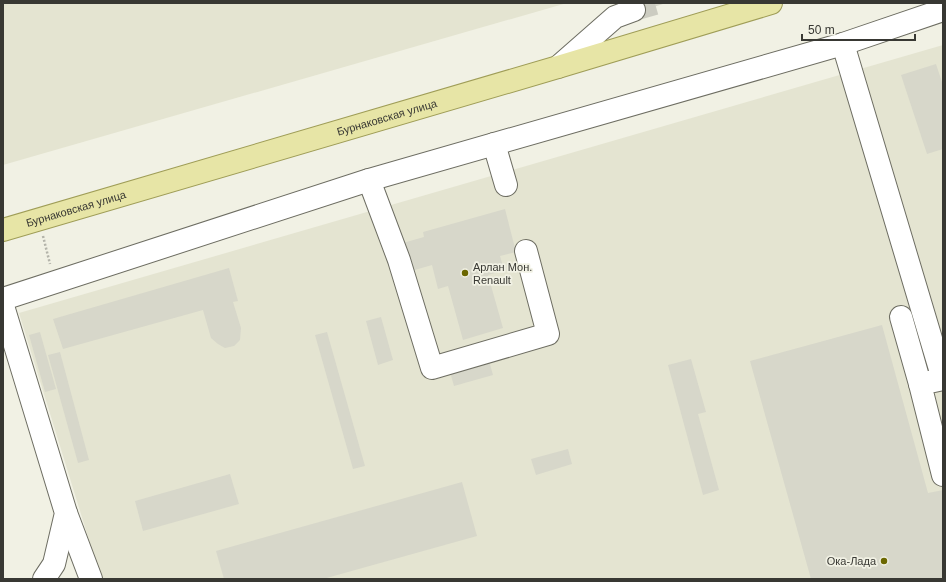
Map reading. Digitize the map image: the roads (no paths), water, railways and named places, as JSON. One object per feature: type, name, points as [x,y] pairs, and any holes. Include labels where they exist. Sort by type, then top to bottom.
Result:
[{"type":"main road","name":"Бурнаковская улица","points":[[3,230],[771,3]]},
{"type":"lane","points":[[558,67],[615,17],[634,10]]},
{"type":"lane","points":[[3,299],[369,180],[843,44],[943,10]]},
{"type":"lane","points":[[843,44],[943,379],[920,384]]},
{"type":"lane","points":[[494,144],[506,185]]},
{"type":"lane","points":[[369,180],[399,260],[432,368],[548,334],[526,251]]},
{"type":"lane","points":[[3,306],[66,513],[91,579]]},
{"type":"lane","points":[[901,317],[943,475]]},
{"type":"lane","points":[[44,579],[54,564],[66,513]]},
{"type":"tunnel","points":[[634,10],[658,3]]},
{"type":"place","name":"Арлан Мон. Renault","points":[[465,273]]},
{"type":"place","name":"Ока-Лада","points":[[884,561]]}]
